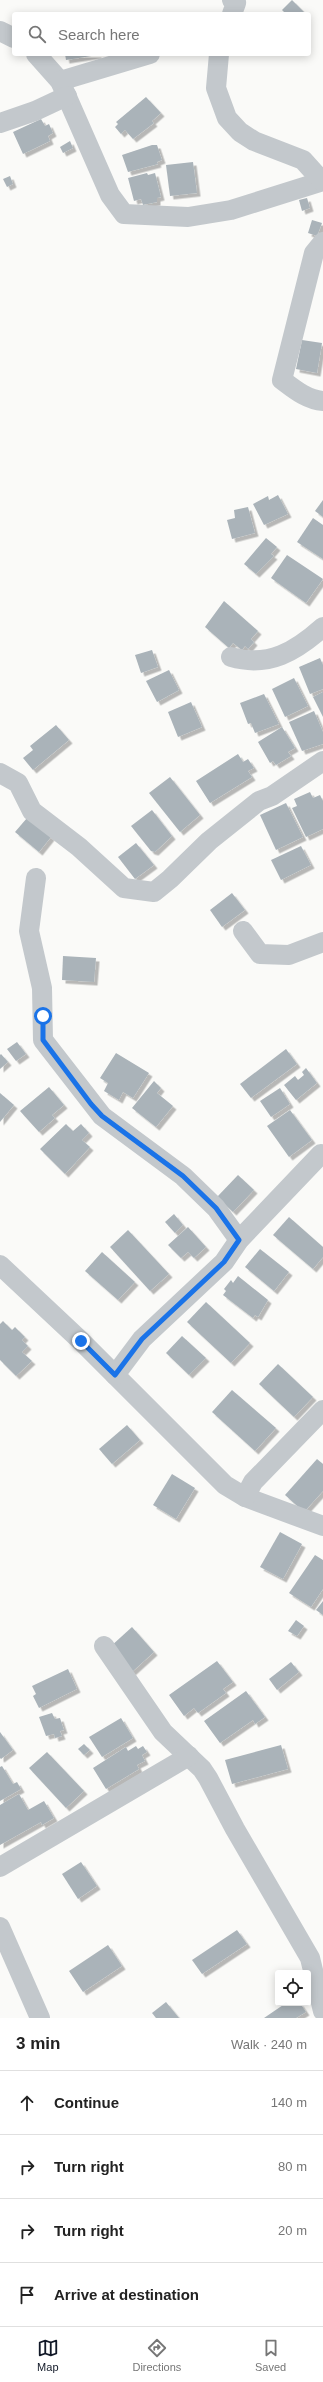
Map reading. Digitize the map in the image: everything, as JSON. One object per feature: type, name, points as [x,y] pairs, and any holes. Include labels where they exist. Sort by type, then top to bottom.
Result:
[{"type":"street","points":[[232,0],[236,3],[233,12]]},
{"type":"street","points":[[0,31],[12,37]]},
{"type":"street","points":[[38,56],[63,88],[110,195],[124,214],[188,216],[231,210],[322,181],[303,160],[254,141],[240,132],[227,118],[216,88],[219,56]]},
{"type":"street","points":[[0,124],[35,111],[63,88],[145,56]]},
{"type":"street","points":[[323,242],[314,253],[282,380],[315,401],[323,401]]},
{"type":"street","points":[[231,657],[253,660],[279,657],[303,645],[323,627]]},
{"type":"street","points":[[0,773],[18,782],[32,811],[79,847],[124,888],[154,892],[170,880],[209,841],[259,801],[272,796],[323,761]]},
{"type":"street","points":[[36,878],[29,931],[42,988],[43,1040],[102,1116],[183,1176],[216,1208],[239,1240]]},
{"type":"street","points":[[243,931],[260,954],[289,955],[323,942]]},
{"type":"street","points":[[115,1375],[142,1339],[224,1262],[239,1240],[321,1154]]},
{"type":"street","points":[[0,1265],[115,1375],[225,1485],[245,1497],[323,1526]]},
{"type":"street","points":[[245,1497],[253,1482],[323,1410]]},
{"type":"street","points":[[104,1646],[163,1732],[189,1756],[208,1778],[310,1958],[323,2012],[318,2018]]},
{"type":"street","points":[[0,1867],[189,1756]]},
{"type":"street","points":[[0,1927],[40,2018]]},
{"type":"building","points":[[292,0],[304,12],[284,12],[282,10]]},
{"type":"building","points":[[65,56],[92,56],[66,60]]},
{"type":"building","points":[[146,97],[161,113],[152,121],[154,123],[133,139],[125,130],[121,134],[115,127],[118,124],[116,122]]},
{"type":"building","points":[[41,119],[45,126],[49,124],[53,133],[48,136],[50,141],[23,154],[13,132]]},
{"type":"building","points":[[70,141],[73,148],[63,153],[60,147]]},
{"type":"building","points":[[152,145],[157,145],[162,160],[157,162],[158,164],[128,172],[122,155]]},
{"type":"building","points":[[193,162],[197,193],[170,196],[166,165]]},
{"type":"building","points":[[147,173],[148,175],[155,173],[161,197],[157,198],[157,202],[143,205],[141,199],[134,201],[128,178]]},
{"type":"building","points":[[10,176],[13,184],[7,187],[3,179]]},
{"type":"building","points":[[307,198],[310,208],[302,211],[299,200]]},
{"type":"building","points":[[312,220],[322,223],[317,236],[308,233]]},
{"type":"building","points":[[302,340],[322,343],[317,373],[296,369]]},
{"type":"building","points":[[278,495],[288,514],[264,525],[253,504],[268,496],[269,500]]},
{"type":"building","points":[[323,500],[323,517],[315,511]]},
{"type":"building","points":[[248,507],[255,533],[232,539],[227,520],[235,518],[234,510]]},
{"type":"building","points":[[313,518],[323,525],[323,559],[297,542]]},
{"type":"building","points":[[266,538],[277,547],[271,554],[274,556],[256,574],[244,564]]},
{"type":"building","points":[[287,555],[323,579],[306,603],[271,578]]},
{"type":"building","points":[[224,601],[258,631],[251,639],[254,642],[248,649],[245,646],[242,650],[233,643],[229,648],[205,627]]},
{"type":"building","points":[[152,650],[158,667],[141,673],[135,655]]},
{"type":"building","points":[[320,658],[323,665],[323,689],[310,694],[299,667]]},
{"type":"building","points":[[169,670],[179,690],[157,702],[146,681]]},
{"type":"building","points":[[294,678],[308,706],[285,717],[272,689]]},
{"type":"building","points":[[323,692],[323,717],[313,697]]},
{"type":"building","points":[[264,694],[279,724],[255,733],[251,723],[248,724],[240,703]]},
{"type":"building","points":[[191,702],[202,727],[178,737],[168,712]]},
{"type":"building","points":[[314,711],[323,732],[323,744],[302,751],[289,722]]},
{"type":"building","points":[[56,725],[69,740],[33,770],[23,758],[33,750],[30,746]]},
{"type":"building","points":[[282,727],[295,748],[288,752],[291,756],[276,765],[273,761],[270,763],[258,742]]},
{"type":"building","points":[[238,754],[243,762],[248,759],[254,768],[248,771],[252,777],[210,803],[196,781]]},
{"type":"building","points":[[170,777],[200,815],[180,832],[149,793]]},
{"type":"building","points":[[310,792],[313,798],[320,795],[323,801],[323,829],[306,837],[292,808],[297,806],[294,799]]},
{"type":"building","points":[[286,803],[303,837],[276,850],[260,815]]},
{"type":"building","points":[[152,810],[172,836],[155,852],[151,851],[131,826]]},
{"type":"building","points":[[27,818],[51,837],[39,852],[15,832]]},
{"type":"building","points":[[136,843],[154,865],[135,879],[118,857]]},
{"type":"building","points":[[301,846],[311,865],[281,880],[271,860]]},
{"type":"building","points":[[232,893],[245,910],[222,927],[210,910]]},
{"type":"building","points":[[63,956],[96,958],[94,982],[62,980]]},
{"type":"building","points":[[17,1042],[26,1054],[16,1061],[7,1049]]},
{"type":"building","points":[[286,1049],[297,1064],[251,1098],[240,1084]]},
{"type":"building","points":[[116,1053],[149,1073],[133,1098],[123,1092],[119,1100],[104,1091],[108,1083],[100,1078]]},
{"type":"building","points":[[1,1054],[8,1062],[0,1069],[0,1055]]},
{"type":"building","points":[[306,1068],[317,1083],[296,1100],[284,1085],[295,1076],[298,1080],[304,1075],[302,1072]]},
{"type":"building","points":[[154,1081],[161,1088],[157,1093],[173,1106],[156,1127],[132,1108]]},
{"type":"building","points":[[49,1087],[64,1105],[52,1115],[55,1118],[39,1132],[20,1111]]},
{"type":"building","points":[[280,1088],[290,1104],[271,1117],[260,1101]]},
{"type":"building","points":[[0,1093],[14,1105],[0,1122]]},
{"type":"building","points":[[290,1110],[312,1140],[289,1157],[267,1126]]},
{"type":"building","points":[[66,1124],[73,1131],[81,1124],[89,1133],[82,1140],[90,1147],[65,1174],[40,1149]]},
{"type":"building","points":[[238,1175],[254,1190],[233,1212],[217,1197]]},
{"type":"building","points":[[174,1214],[183,1225],[175,1233],[165,1222]]},
{"type":"building","points":[[289,1217],[323,1247],[323,1257],[313,1269],[273,1235]]},
{"type":"building","points":[[188,1227],[206,1247],[194,1258],[188,1252],[181,1258],[168,1245]]},
{"type":"building","points":[[128,1230],[169,1274],[150,1291],[110,1247]]},
{"type":"building","points":[[260,1249],[289,1272],[274,1291],[245,1267]]},
{"type":"building","points":[[102,1252],[135,1282],[118,1300],[85,1271]]},
{"type":"building","points":[[238,1276],[268,1300],[258,1317],[255,1315],[253,1318],[223,1295],[226,1291],[224,1289],[231,1280],[233,1283]]},
{"type":"building","points":[[206,1302],[250,1343],[231,1363],[187,1322]]},
{"type":"building","points":[[3,1321],[12,1330],[15,1327],[25,1337],[22,1340],[28,1346],[22,1352],[32,1361],[16,1376],[0,1360],[0,1324]]},
{"type":"building","points":[[182,1336],[206,1358],[189,1375],[166,1353]]},
{"type":"building","points":[[278,1364],[313,1397],[294,1417],[259,1384]]},
{"type":"building","points":[[232,1390],[276,1428],[255,1451],[212,1412]]},
{"type":"building","points":[[127,1425],[140,1440],[112,1464],[99,1449]]},
{"type":"building","points":[[317,1459],[323,1464],[323,1491],[304,1512],[285,1495]]},
{"type":"building","points":[[172,1474],[195,1488],[176,1519],[153,1505]]},
{"type":"building","points":[[280,1532],[302,1544],[283,1579],[260,1567]]},
{"type":"building","points":[[315,1555],[323,1560],[323,1589],[311,1607],[289,1593]]},
{"type":"building","points":[[323,1601],[323,1615],[316,1610]]},
{"type":"building","points":[[296,1620],[304,1626],[297,1636],[288,1631]]},
{"type":"building","points":[[132,1627],[154,1652],[132,1672],[110,1647]]},
{"type":"building","points":[[217,1661],[233,1682],[223,1689],[226,1693],[198,1713],[194,1708],[184,1716],[169,1695]]},
{"type":"building","points":[[291,1662],[299,1672],[277,1690],[269,1679]]},
{"type":"building","points":[[68,1669],[77,1689],[39,1708],[33,1696],[36,1694],[32,1686]]},
{"type":"building","points":[[246,1691],[265,1717],[255,1724],[253,1720],[220,1743],[204,1721]]},
{"type":"building","points":[[52,1713],[55,1719],[60,1718],[64,1730],[60,1731],[62,1736],[55,1738],[54,1734],[46,1736],[39,1717]]},
{"type":"building","points":[[121,1718],[133,1738],[102,1757],[89,1737]]},
{"type":"building","points":[[0,1732],[13,1750],[1,1759],[0,1758]]},
{"type":"building","points":[[84,1744],[90,1750],[84,1755],[78,1749]]},
{"type":"building","points":[[281,1745],[288,1769],[232,1784],[225,1760]]},
{"type":"building","points":[[136,1746],[138,1749],[143,1746],[147,1752],[142,1755],[145,1761],[137,1765],[139,1769],[106,1789],[93,1768],[126,1747],[128,1751]]},
{"type":"building","points":[[47,1752],[84,1791],[66,1808],[29,1768]]},
{"type":"building","points":[[2,1766],[13,1784],[17,1782],[21,1789],[0,1801],[0,1767]]},
{"type":"building","points":[[19,1794],[28,1810],[44,1801],[54,1818],[42,1825],[41,1822],[0,1845],[0,1805]]},
{"type":"building","points":[[81,1862],[97,1886],[78,1899],[62,1874]]},
{"type":"building","points":[[237,1930],[247,1944],[202,1974],[192,1960]]},
{"type":"building","points":[[108,1945],[122,1966],[83,1992],[69,1971]]},
{"type":"building","points":[[166,2002],[179,2018],[156,2018],[152,2013]]},
{"type":"building","points":[[282,2006],[302,2006],[306,2012],[296,2018],[264,2018]]},
{"type":"route","points":[[43,1016],[43,1040],[91,1104],[102,1116],[183,1176],[216,1208],[239,1240],[224,1262],[142,1339],[130,1353],[115,1375],[81,1341]]}]
